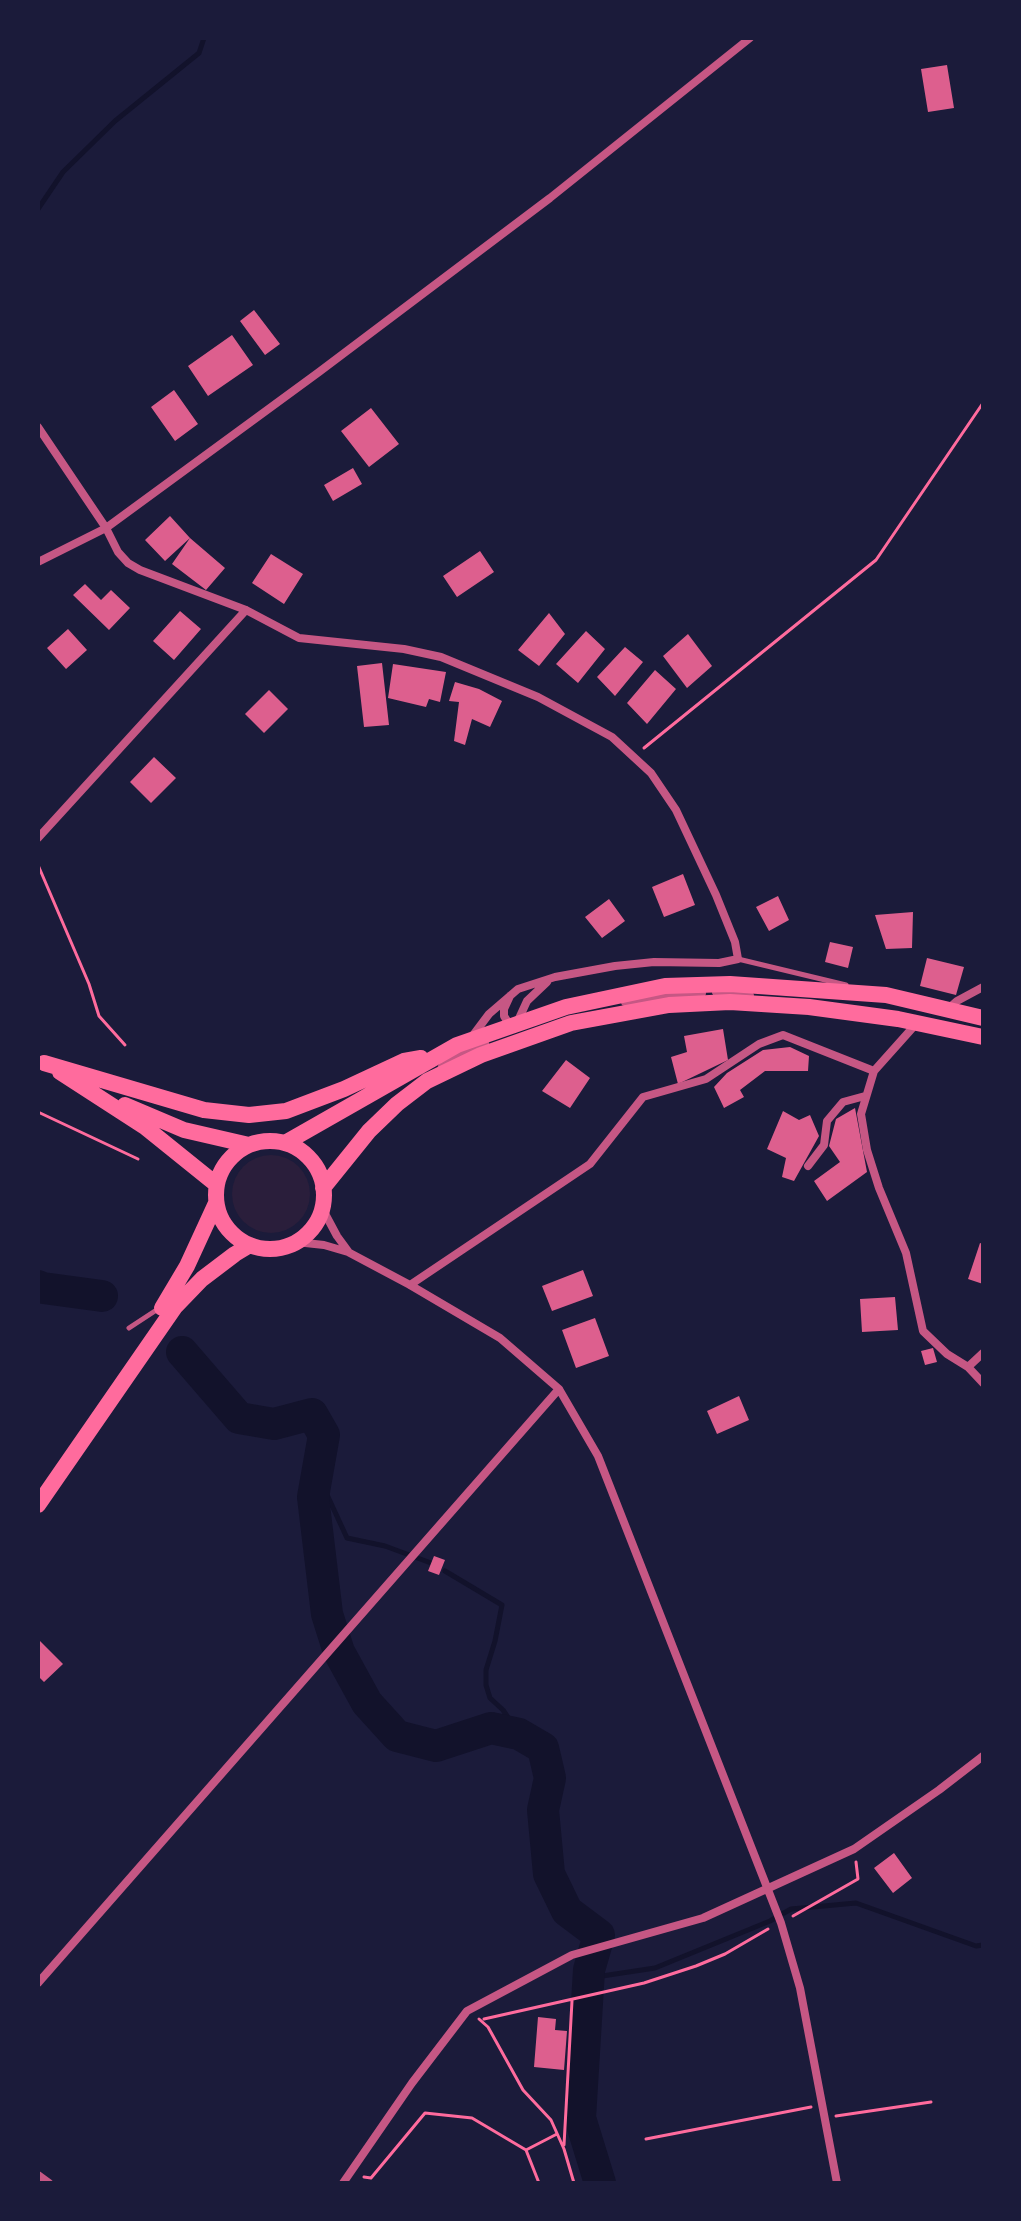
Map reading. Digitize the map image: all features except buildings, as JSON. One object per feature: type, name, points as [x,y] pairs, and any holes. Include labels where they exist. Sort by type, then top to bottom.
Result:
[{"type":"highway","points":[[285,1143],[438,1055],[470,1040],[566,1007],[665,986],[730,984],[886,995],[983,1018]]},
{"type":"highway","points":[[323,1188],[369,1131],[427,1081],[481,1055],[571,1023],[669,1005],[730,1002],[809,1007],[898,1019],[983,1037]]},
{"type":"highway","points":[[41,1061],[204,1110],[249,1115],[286,1111],[404,1061],[438,1055]]},
{"type":"highway","points":[[41,1061],[145,1127],[217,1185]]},
{"type":"highway","points":[[88,1089],[184,1130],[249,1145]]},
{"type":"highway","points":[[38,1487],[165,1304],[187,1266],[216,1203],[222,1168],[234,1154],[249,1145],[267,1141],[285,1143],[300,1149],[311,1160],[323,1188],[322,1208],[317,1222],[296,1242],[281,1248],[265,1249],[234,1236],[222,1221],[216,1203]]},
{"type":"highway","points":[[38,1505],[175,1307],[202,1279],[250,1245]]},
{"type":"street","points":[[38,562],[106,528],[319,372],[550,198],[750,38]]},
{"type":"street","points":[[38,427],[106,528],[118,552],[140,570],[246,610],[299,638],[404,649],[441,657],[538,697],[612,737],[651,773],[676,810],[716,895],[735,942],[738,959],[719,963],[654,962],[555,977],[518,989],[489,1014],[470,1040]]},
{"type":"street","points":[[38,838],[246,610]]},
{"type":"street","points":[[427,1081],[454,1056],[513,1031],[527,1001],[555,977]]},
{"type":"street","points":[[948,1009],[983,987]]},
{"type":"street","points":[[510,995],[504,1016],[513,1026],[529,1027],[599,1007],[692,993],[723,992],[750,996],[769,1004]]},
{"type":"street","points":[[917,1023],[874,1071],[861,1114],[867,1150],[906,1253],[923,1331],[983,1383]]},
{"type":"street","points":[[410,1285],[590,1164],[643,1097],[706,1079],[759,1044],[783,1035],[874,1071]]},
{"type":"street","points":[[808,1166],[824,1145],[827,1121],[843,1102],[865,1096]]},
{"type":"street","points":[[322,1208],[348,1252]]},
{"type":"street","points":[[296,1242],[348,1252],[500,1338],[559,1389],[598,1456],[781,1923],[800,1988],[837,2183]]},
{"type":"street","points":[[968,1367],[983,1353]]},
{"type":"street","points":[[38,1983],[559,1389]]},
{"type":"street","points":[[346,2179],[412,2083],[467,2011],[572,1955],[703,1918],[854,1849],[983,1756]]},
{"type":"street","points":[[38,2175],[49,2183]]},
{"type":"lane","points":[[738,959],[886,995]]},
{"type":"lane","points":[[129,1328],[165,1304]]},
{"type":"path","points":[[634,757],[876,560],[983,403]]},
{"type":"path","points":[[38,865],[89,984],[99,1016],[125,1045]]},
{"type":"path","points":[[38,1112],[138,1159]]},
{"type":"path","points":[[793,1916],[858,1879],[854,1849]]},
{"type":"path","points":[[574,2183],[551,2120],[523,2090],[488,2027],[480,2019],[644,1983],[725,1954],[764,1931]]},
{"type":"path","points":[[564,2149],[572,2000]]},
{"type":"path","points":[[824,2118],[931,2102]]},
{"type":"path","points":[[646,2139],[821,2105]]},
{"type":"path","points":[[346,2179],[371,2178],[425,2113],[472,2118],[526,2150],[539,2183]]},
{"type":"path","points":[[526,2150],[557,2134]]},
{"type":"shaded area","points":[[271,1155],[286,1158],[303,1172],[310,1194],[307,1209],[293,1226],[271,1233],[256,1230],[239,1216],[232,1194],[235,1179],[249,1162]]},
{"type":"waterway","points":[[38,209],[63,172],[115,121],[199,53],[204,38]]},
{"type":"waterway","points":[[38,1286],[102,1296]]},
{"type":"waterway","points":[[182,1352],[239,1418],[274,1424],[312,1414],[324,1435],[313,1497],[327,1614],[339,1652],[367,1703],[397,1736],[436,1746],[491,1728],[519,1734],[543,1748],[550,1778],[543,1810],[549,1874],[567,1911],[599,1935],[589,1970],[580,2118],[600,2183]]},
{"type":"waterway","points":[[317,1473],[347,1538],[385,1546],[431,1563]]},
{"type":"waterway","points":[[445,1571],[502,1605],[486,1670],[486,1685],[490,1698],[503,1710],[519,1734]]},
{"type":"waterway","points":[[589,1978],[655,1968],[770,1921],[791,1909],[856,1903],[976,1946],[983,1945]]}]
